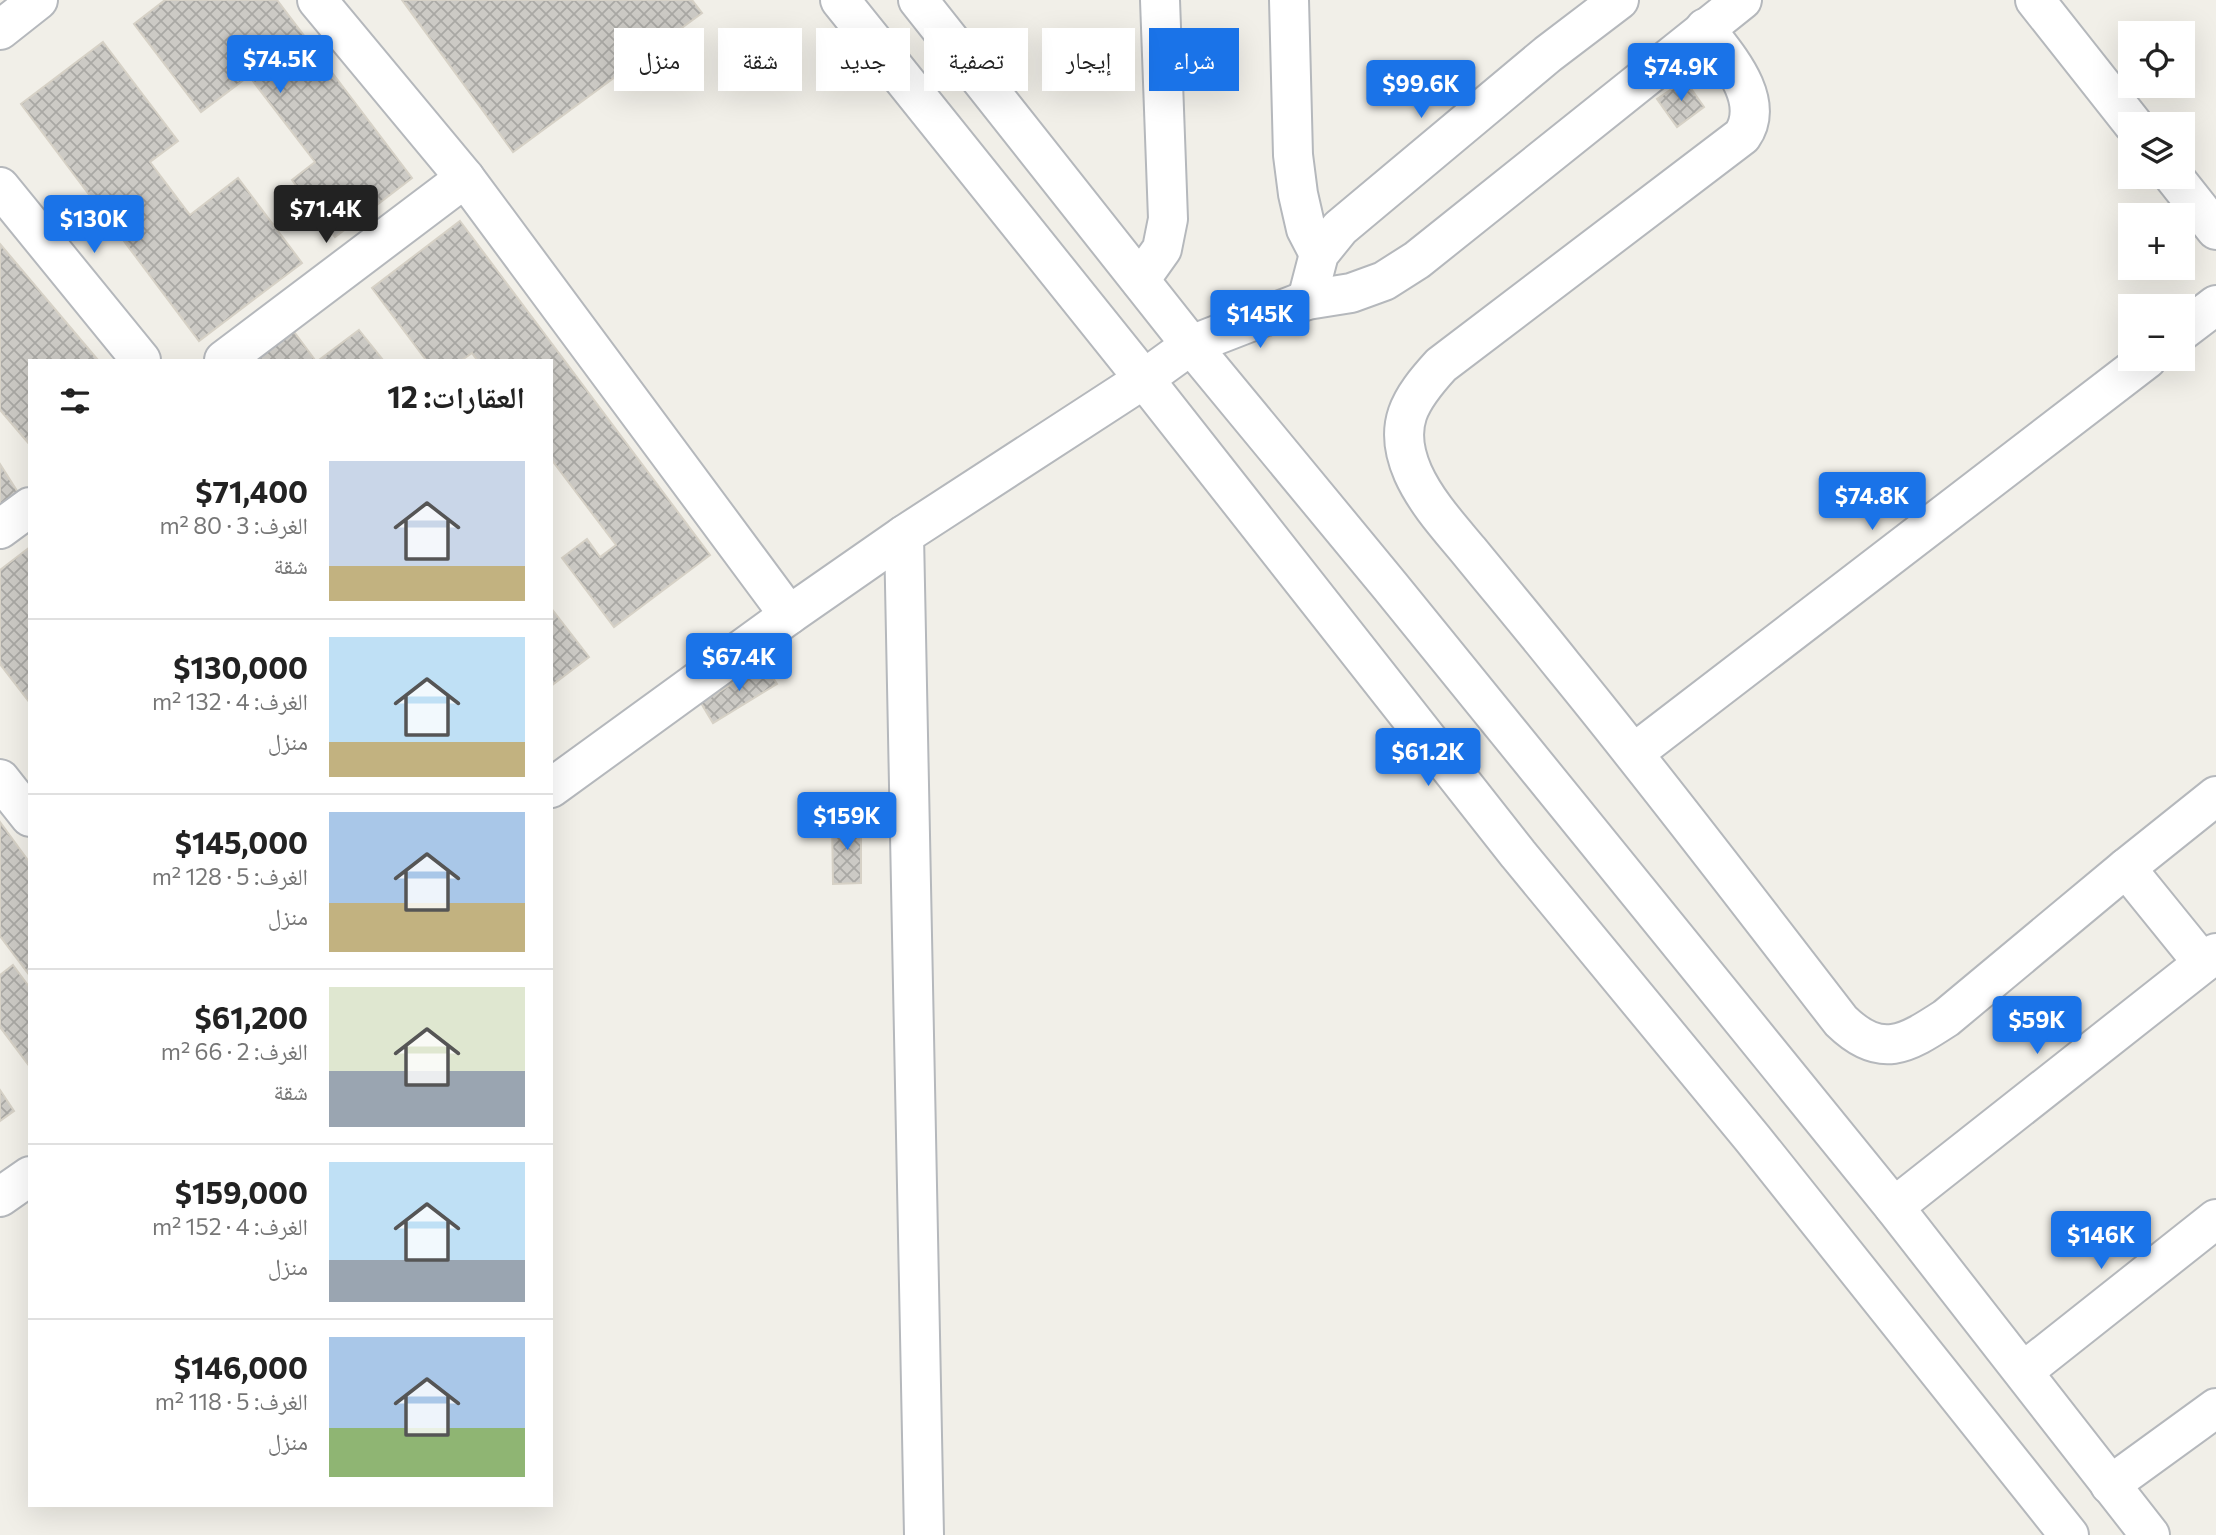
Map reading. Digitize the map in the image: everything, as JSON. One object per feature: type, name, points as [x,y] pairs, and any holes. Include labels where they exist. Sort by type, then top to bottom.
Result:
[{"type":"street","points":[[0,30],[38,0]]},
{"type":"street","points":[[317,0],[465,178],[789,615]]},
{"type":"street","points":[[840,0],[1144,379],[1518,855],[1753,1139],[2069,1535]]},
{"type":"street","points":[[918,0],[1191,345],[1391,586],[1894,1207],[2150,1535]]},
{"type":"street","points":[[1140,280],[1162,249],[1168,219],[1160,0]]},
{"type":"street","points":[[1289,0],[1293,155],[1306,229],[1319,254]]},
{"type":"street","points":[[1307,300],[1319,254],[1340,228],[1548,54],[1619,0]]},
{"type":"street","points":[[553,787],[904,535],[1144,379],[1191,345],[1307,300],[1351,293],[1384,281],[1417,260],[1742,0]]},
{"type":"street","points":[[2035,0],[2124,112]]},
{"type":"street","points":[[1705,28],[1732,65],[1745,90],[1749,121],[1742,136],[1467,343],[1421,386],[1409,404],[1406,417],[1407,451],[1413,473],[1425,494],[1634,753],[1841,1021],[1863,1040],[1885,1045],[1916,1037],[1947,1018],[2216,796]]},
{"type":"street","points":[[224,359],[465,178]]},
{"type":"street","points":[[0,187],[140,359]]},
{"type":"street","points":[[2184,189],[2216,230]]},
{"type":"street","points":[[2195,321],[2216,305]]},
{"type":"street","points":[[1634,753],[2131,371]]},
{"type":"street","points":[[0,529],[28,508]]},
{"type":"street","points":[[904,535],[924,1535]]},
{"type":"street","points":[[0,779],[28,814]]},
{"type":"street","points":[[1894,1207],[2209,958],[2126,868]]},
{"type":"street","points":[[0,1197],[28,1177]]},
{"type":"street","points":[[2024,1371],[2216,1219]]},
{"type":"street","points":[[2110,1485],[2216,1408]]},
{"type":"building","points":[[165,0],[277,0],[412,178],[335,237],[292,180],[315,162],[249,76],[201,112],[134,24]]},
{"type":"building","points":[[402,0],[692,0],[702,13],[682,28],[614,28],[614,78],[513,152]]},
{"type":"building","points":[[103,42],[178,141],[150,162],[190,215],[238,178],[302,263],[199,341],[21,104]]},
{"type":"building","points":[[1685,80],[1704,107],[1677,127],[1657,99]]},
{"type":"building","points":[[460,221],[710,555],[614,627],[562,558],[587,539],[600,557],[616,545],[553,462],[553,359],[476,359],[472,353],[463,359],[425,359],[372,288]]},
{"type":"building","points":[[0,244],[97,359],[28,359],[28,443],[0,410]]},
{"type":"building","points":[[292,329],[314,359],[253,359]]},
{"type":"building","points":[[359,330],[382,359],[320,359]]},
{"type":"building","points":[[0,464],[19,494],[0,506]]},
{"type":"building","points":[[28,549],[28,700],[0,664],[0,570]]},
{"type":"building","points":[[553,611],[589,657],[553,684]]},
{"type":"building","points":[[764,664],[777,684],[713,723],[701,703]]},
{"type":"building","points":[[832,820],[861,820],[861,883],[833,884]]},
{"type":"building","points":[[0,822],[28,860],[28,973],[0,936]]},
{"type":"building","points":[[13,965],[28,985],[28,1064],[0,1027],[0,975]]},
{"type":"building","points":[[0,1090],[14,1111],[0,1121]]}]
